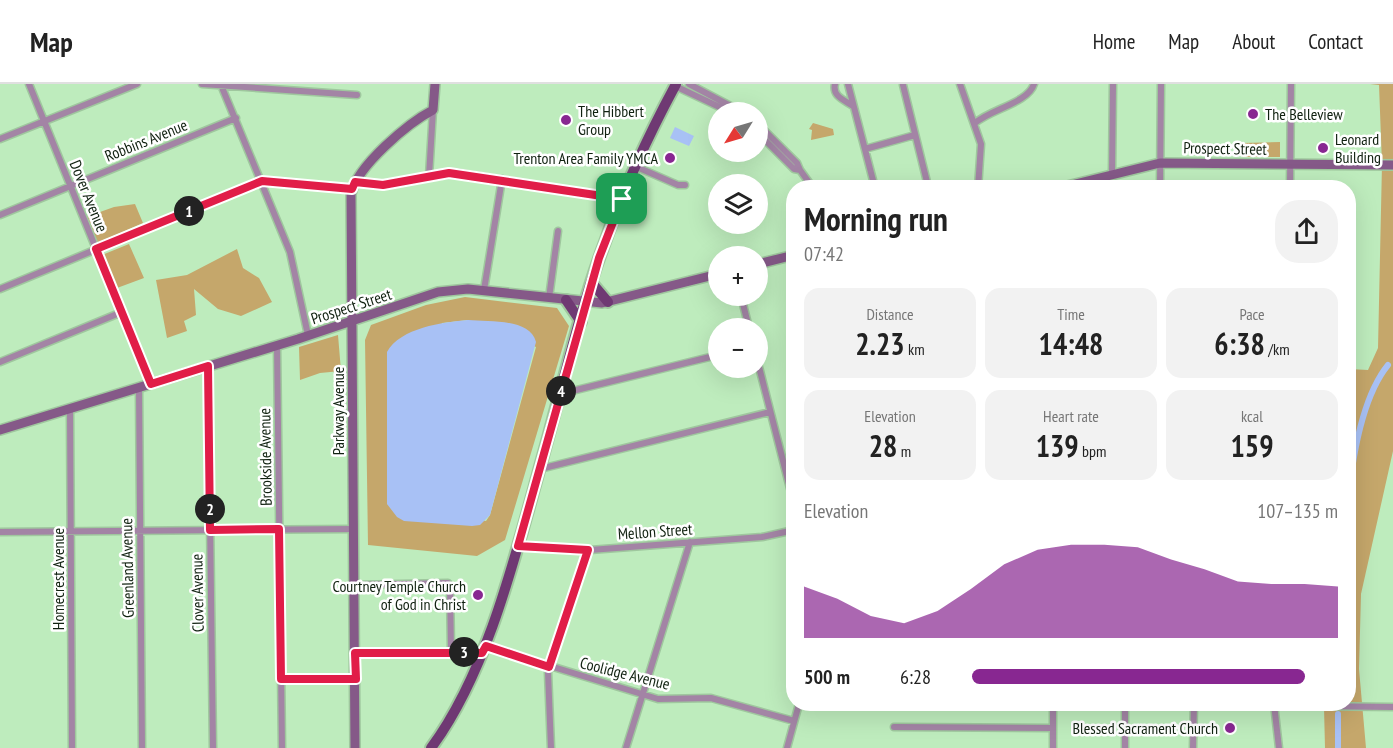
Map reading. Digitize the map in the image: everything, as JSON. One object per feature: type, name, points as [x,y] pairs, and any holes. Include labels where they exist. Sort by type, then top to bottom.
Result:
[{"type":"main road","points":[[431,748],[444,729],[484,650],[518,546],[605,240],[676,85]]},
{"type":"main road","points":[[592,283],[608,302]]},
{"type":"main road","points":[[566,300],[581,322]]},
{"type":"street","name":"Dover Avenue","points":[[29,84],[151,384]]},
{"type":"street","points":[[0,139],[137,84]]},
{"type":"street","points":[[202,84],[357,95]]},
{"type":"street","points":[[429,177],[435,84]]},
{"type":"street","points":[[689,84],[723,102]]},
{"type":"street","points":[[835,84],[835,93],[854,107]]},
{"type":"street","points":[[848,84],[873,180]]},
{"type":"street","points":[[960,84],[981,144],[979,180]]},
{"type":"street","points":[[975,123],[991,111],[1027,96],[1034,84]]},
{"type":"street","points":[[1112,174],[1113,84]]},
{"type":"street","points":[[1160,180],[1161,84]]},
{"type":"street","points":[[1290,180],[1291,84]]},
{"type":"street","points":[[221,85],[290,252],[308,335]]},
{"type":"street","points":[[676,85],[710,102]]},
{"type":"street","points":[[903,85],[926,180]]},
{"type":"street","points":[[354,185],[413,120],[433,110]]},
{"type":"street","name":"Robbins Avenue","points":[[0,215],[236,118]]},
{"type":"street","points":[[768,134],[796,163],[807,180]]},
{"type":"street","points":[[865,149],[915,135]]},
{"type":"street","points":[[768,143],[794,169],[800,170]]},
{"type":"street","name":"Prospect Street","points":[[1089,180],[1160,163],[1391,165]]},
{"type":"street","points":[[638,167],[685,185]]},
{"type":"street","points":[[0,289],[262,181],[377,185],[459,173],[622,199]]},
{"type":"street","points":[[484,290],[502,179]]},
{"type":"street","name":"Parkway Avenue","points":[[354,185],[352,321],[356,748]]},
{"type":"street","points":[[549,298],[558,231]]},
{"type":"street","points":[[768,262],[786,257]]},
{"type":"street","name":"Prospect Street","points":[[0,430],[277,345],[438,292],[484,290],[586,304],[608,302],[708,277]]},
{"type":"street","points":[[0,362],[122,312]]},
{"type":"street","name":"Brookside Avenue","points":[[277,345],[282,748]]},
{"type":"street","points":[[561,394],[708,357]]},
{"type":"street","name":"Clover Avenue","points":[[208,366],[213,748]]},
{"type":"street","points":[[762,378],[786,473]]},
{"type":"street","name":"Greenland Avenue","points":[[139,388],[142,748]]},
{"type":"street","name":"Homecrest Avenue","points":[[70,409],[72,748]]},
{"type":"street","points":[[540,469],[770,412]]},
{"type":"street","points":[[0,531],[354,529]]},
{"type":"street","name":"Mellon Street","points":[[518,546],[588,550],[762,537],[786,532]]},
{"type":"street","points":[[626,748],[690,542]]},
{"type":"street","points":[[551,748],[549,667],[588,550]]},
{"type":"street","points":[[354,585],[448,583],[450,586],[451,652]]},
{"type":"street","name":"Coolidge Avenue","points":[[355,653],[484,650],[641,694],[663,699],[711,698],[794,721]]},
{"type":"street","points":[[281,679],[356,679]]},
{"type":"street","points":[[1356,706],[1393,707]]},
{"type":"street","points":[[787,748],[797,711]]},
{"type":"street","points":[[1053,711],[1053,748]]},
{"type":"street","points":[[1125,711],[1125,748]]},
{"type":"street","points":[[1193,748],[1194,711]]},
{"type":"street","points":[[1275,711],[1279,748]]},
{"type":"street","points":[[894,727],[1053,728]]},
{"type":"shaded area","points":[[1370,84],[1393,84],[1393,451],[1361,594],[1359,669],[1366,748],[1325,748],[1324,711],[1356,711],[1356,369],[1368,370],[1378,348],[1382,164],[1379,85]]},
{"type":"shaded area","points":[[813,123],[833,129],[834,135],[811,140],[812,130],[809,129]]},
{"type":"shaded area","points":[[1280,142],[1280,157],[1242,157],[1242,143]]},
{"type":"shaded area","points":[[135,204],[143,223],[97,243],[86,217],[114,207]]},
{"type":"shaded area","points":[[129,244],[144,278],[117,288],[102,255]]},
{"type":"shaded area","points":[[237,249],[243,268],[259,278],[272,302],[241,316],[218,309],[194,289],[196,315],[184,321],[187,331],[167,338],[156,280],[187,275]]},
{"type":"shaded area","points":[[465,297],[557,308],[569,326],[505,540],[477,556],[368,545],[365,340],[371,325],[426,305]],"holes":[[[468,320],[536,347],[490,515],[486,521],[387,504],[442,323]]]},
{"type":"shaded area","points":[[338,335],[341,371],[320,373],[300,380],[299,347]]},
{"type":"water","points":[[675,127],[694,136],[689,146],[670,138]]},
{"type":"water","points":[[468,320],[517,325],[532,334],[536,342],[490,515],[480,525],[472,526],[404,521],[397,517],[387,504],[387,352],[393,344],[412,332],[447,322]]},
{"type":"waterway","points":[[1356,449],[1371,394],[1388,365]]},
{"type":"waterway","points":[[1338,714],[1338,748]]},
{"type":"place","name":"The Belleview","points":[[1253,114]]},
{"type":"place","name":"The Hibbert Group","points":[[566,120]]},
{"type":"place","name":"Leonard Building","points":[[1323,148]]},
{"type":"place","name":"Trenton Area Family YMCA","points":[[670,158]]},
{"type":"place","name":"Courtney Temple Church of God in Christ","points":[[478,595]]},
{"type":"place","name":"Blessed Sacrament Church","points":[[1230,728]]},
{"type":"route","points":[[459,173],[622,199],[599,258],[518,546],[588,550],[549,667],[486,646],[482,653],[355,653],[356,679],[281,679],[279,529],[210,530],[208,366],[151,384],[96,249],[262,181],[352,189],[355,182],[383,185],[459,173]]}]
